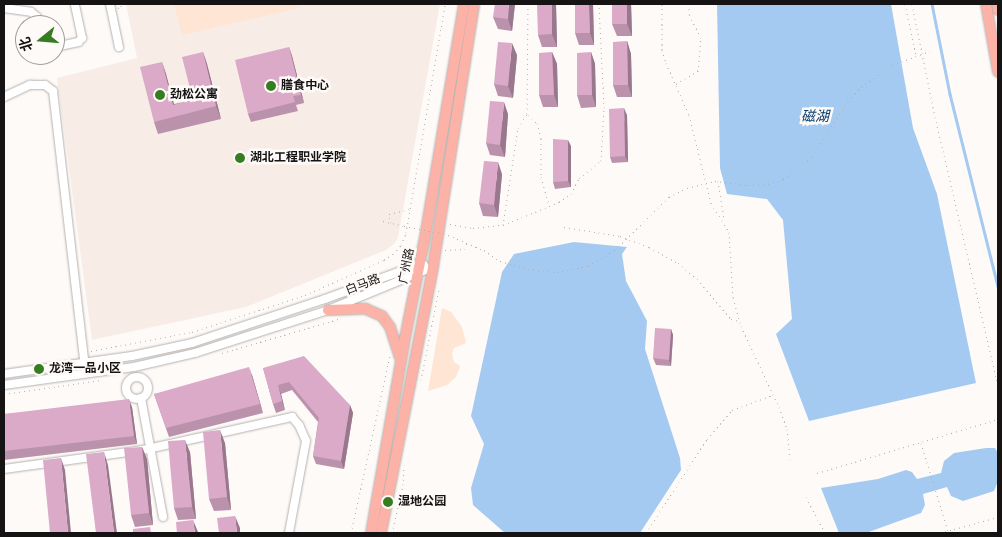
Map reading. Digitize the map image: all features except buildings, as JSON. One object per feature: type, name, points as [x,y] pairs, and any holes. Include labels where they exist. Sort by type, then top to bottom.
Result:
[{"type":"main road","name":"广州路","points":[[371,533],[401,359],[420,264],[464,4]]},
{"type":"main road","name":"广州路","points":[[381,533],[433,267],[474,4]]},
{"type":"main road","points":[[986,4],[998,72]]},
{"type":"main road","points":[[997,4],[998,10]]},
{"type":"main road","points":[[328,310],[366,308],[382,316],[390,328],[401,359]]},
{"type":"street","points":[[65,45],[78,42],[82,38],[75,4]]},
{"type":"street","points":[[110,4],[119,47]]},
{"type":"street","points":[[4,8],[26,10],[34,15]]},
{"type":"street","points":[[4,97],[30,85],[45,85],[53,91],[86,375]]},
{"type":"street","points":[[420,264],[433,267]]},
{"type":"street","name":"白马路","points":[[4,374],[132,356],[192,342],[325,299],[420,264]]},
{"type":"street","name":"白马路","points":[[4,385],[134,367],[194,353],[328,310],[418,275],[433,267]]},
{"type":"street","points":[[146,376],[148,390],[141,398],[134,398],[128,394],[125,380],[146,376]]},
{"type":"street","points":[[141,398],[163,517]]},
{"type":"street","points":[[4,469],[150,449],[292,416],[299,424],[306,441],[289,533]]},
{"type":"path","points":[[83,352],[192,332],[305,295],[384,260],[401,245],[406,233],[411,209],[445,4]]},
{"type":"path","points":[[503,225],[518,128],[527,114],[528,4]]},
{"type":"path","points":[[440,222],[473,228],[503,225],[550,206],[572,194],[579,178],[601,161],[604,108],[599,4]]},
{"type":"path","points":[[662,4],[662,50],[689,115],[712,202],[724,220],[729,232],[734,298],[740,321],[774,395],[787,429],[790,459]]},
{"type":"path","points":[[675,85],[698,71],[701,38],[689,14],[689,4]]},
{"type":"path","points":[[905,4],[916,55]]},
{"type":"path","points":[[912,4],[935,117],[998,386]]},
{"type":"path","points":[[383,221],[445,234],[468,242],[500,262],[528,269],[557,272],[588,266],[615,250],[669,197],[687,188],[718,181],[748,185],[768,184],[783,179],[800,168],[812,156],[848,101],[861,87],[892,65],[930,51]]},
{"type":"path","points":[[527,114],[537,123],[541,138],[541,177],[550,206]]},
{"type":"path","points":[[718,181],[724,220]]},
{"type":"path","points":[[391,223],[389,214],[411,209]]},
{"type":"path","points":[[564,227],[620,236],[650,247],[678,263],[697,279],[731,318],[740,321]]},
{"type":"path","points":[[443,250],[464,249],[468,242]]},
{"type":"path","points":[[350,533],[391,348]]},
{"type":"path","points":[[646,533],[707,440],[732,410],[774,395]]},
{"type":"path","points":[[817,473],[998,419]]},
{"type":"path","points":[[920,442],[948,531]]},
{"type":"path","points":[[806,497],[825,533]]},
{"type":"path","points":[[940,533],[998,517]]},
{"type":"shaded area","name":"湖北工程职业学院","points":[[126,4],[440,4],[398,237],[395,243],[386,250],[246,307],[92,340],[57,78],[137,58]]},
{"type":"shaded area","points":[[174,4],[299,4],[300,8],[182,35]]},
{"type":"shaded area","points":[[442,308],[451,312],[462,327],[466,343],[454,348],[452,354],[454,362],[460,366],[456,377],[447,385],[428,391]]},
{"type":"water","name":"磁湖","points":[[717,4],[891,4],[913,128],[937,194],[976,383],[809,421],[776,334],[792,319],[783,220],[767,199],[727,194],[720,168]]},
{"type":"water","points":[[574,242],[627,247],[622,254],[626,281],[647,321],[645,349],[680,458],[681,470],[640,533],[505,533],[473,505],[471,488],[484,444],[471,416],[502,272],[514,254]]},
{"type":"water","points":[[995,448],[998,453],[998,481],[994,491],[963,501],[951,496],[947,487],[923,494],[925,505],[921,513],[866,533],[839,533],[821,488],[878,479],[906,470],[912,472],[917,479],[941,473],[944,461],[954,453]]},
{"type":"waterway","points":[[932,4],[950,94],[998,286]]},
{"type":"place","name":"膳食中心","points":[[271,86]]},
{"type":"place","name":"劲松公寓","points":[[160,95]]},
{"type":"place","name":"湖北工程职业学院","points":[[240,158]]},
{"type":"place","name":"龙湾一品小区","points":[[39,369]]},
{"type":"place","name":"湿地公园","points":[[388,502]]}]
